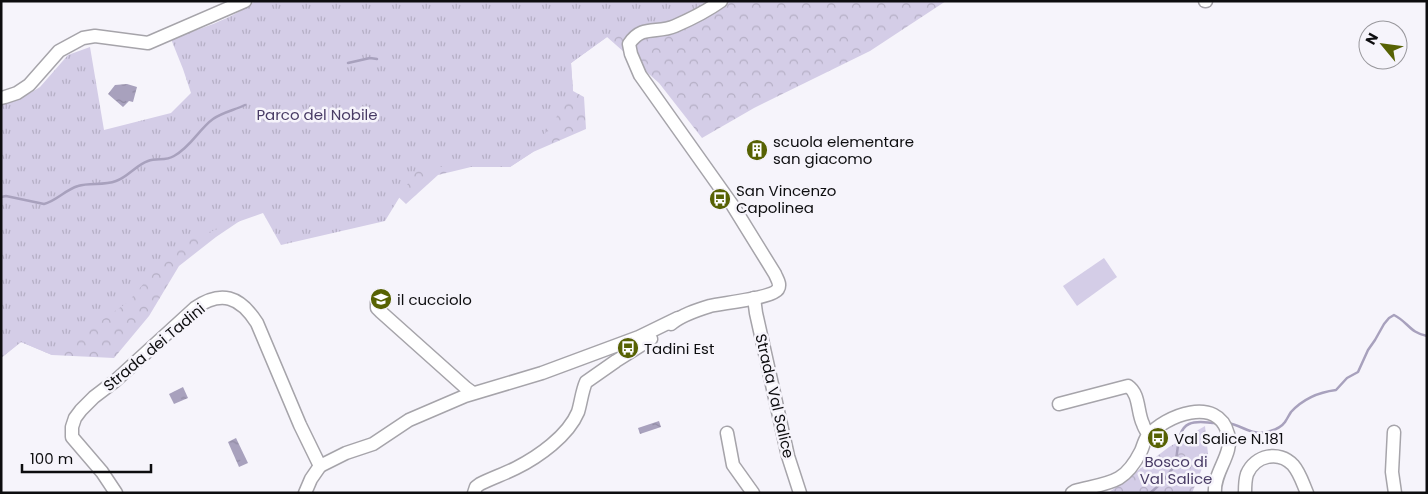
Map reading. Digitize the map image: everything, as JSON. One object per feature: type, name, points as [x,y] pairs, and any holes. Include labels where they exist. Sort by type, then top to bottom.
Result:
[{"type":"street","points":[[1,98],[17,93],[29,85],[59,52],[83,38],[95,36],[148,43],[245,1]]},
{"type":"street","points":[[305,493],[311,479],[320,466],[346,453],[374,444],[409,420],[473,393],[542,373],[639,338],[678,318],[711,306],[754,298],[774,293],[778,290],[779,284],[775,274],[733,206],[640,75],[631,54],[630,44],[634,36],[640,32],[673,27],[721,1]]},
{"type":"street","name":"Strada dei Tadini","points":[[116,493],[102,472],[72,437],[72,427],[75,418],[94,397],[115,381],[195,308],[206,301],[219,297],[230,299],[250,311],[300,426],[320,466]]},
{"type":"street","name":"Strada Val Salice","points":[[754,298],[788,456],[800,493]]},
{"type":"street","points":[[377,302],[377,308],[381,312],[473,393]]},
{"type":"street","points":[[474,493],[476,487],[480,484],[515,468],[548,448],[557,440],[578,412],[586,382],[662,333],[678,318]]},
{"type":"street","points":[[1059,404],[1128,386],[1135,393],[1142,423],[1149,435]]},
{"type":"street","points":[[1072,493],[1120,478],[1139,454],[1146,438],[1161,424],[1195,411],[1208,412],[1223,423],[1228,434],[1229,446],[1215,481],[1215,493]]},
{"type":"street","points":[[1394,432],[1392,472],[1396,493]]},
{"type":"street","points":[[727,433],[733,465],[753,493]]},
{"type":"street","points":[[1245,493],[1245,480],[1248,471],[1256,462],[1270,456],[1278,456],[1293,466],[1300,476],[1307,493]]},
{"type":"green space","name":"Parco del Nobile","points":[[255,1],[713,1],[667,24],[607,37],[571,63],[573,92],[533,152],[510,167],[418,167],[385,221],[281,245],[263,213],[178,243],[128,302],[52,355],[21,342],[1,358],[1,102],[21,98],[32,92],[40,87],[68,55],[90,47],[104,130],[171,113],[191,93],[171,39],[225,19]]},
{"type":"green space","name":"Parco del Nobile","points":[[471,1],[946,1],[870,51],[754,108],[702,138],[659,83],[607,37],[571,63],[573,91],[584,97],[586,129],[533,152],[510,167],[471,167],[438,175],[406,204],[378,178],[271,200],[216,237],[179,266],[149,316],[114,358],[52,355],[21,342],[1,358],[43,164]]},
{"type":"green space","points":[[1104,258],[1117,277],[1077,306],[1063,286]]},
{"type":"green space","name":"Bosco di Val Salice","points":[[1205,426],[1208,454],[1192,493],[1108,493],[1169,447]]},
{"type":"water","points":[[127,84],[137,87],[133,102],[129,101],[123,107],[108,94],[115,85]]},
{"type":"water","points":[[183,387],[188,398],[174,404],[169,394]]},
{"type":"water","points":[[659,421],[661,427],[640,434],[638,428]]},
{"type":"water","points":[[236,438],[248,463],[239,467],[228,442]]},
{"type":"waterway","points":[[348,63],[370,58],[377,59]]},
{"type":"waterway","points":[[1,197],[6,196],[44,204],[78,186],[116,181],[144,163],[174,156],[185,148],[213,119],[245,105]]},
{"type":"waterway","points":[[1227,423],[1251,432],[1260,433],[1280,427],[1291,412],[1301,403],[1318,394],[1336,390],[1347,378],[1358,372],[1368,350],[1384,324],[1394,315],[1413,330],[1427,336]]},
{"type":"waterway","points":[[1150,493],[1173,467],[1180,436],[1185,427],[1196,422],[1216,423]]},
{"type":"place","name":"scuola elementare san giacomo","points":[[757,150]]},
{"type":"place","name":"San Vincenzo Capolinea","points":[[720,199]]},
{"type":"place","name":"il cucciolo","points":[[381,299]]},
{"type":"place","name":"Tadini Est","points":[[628,348]]},
{"type":"place","name":"Val Salice N.181","points":[[1158,438]]}]
